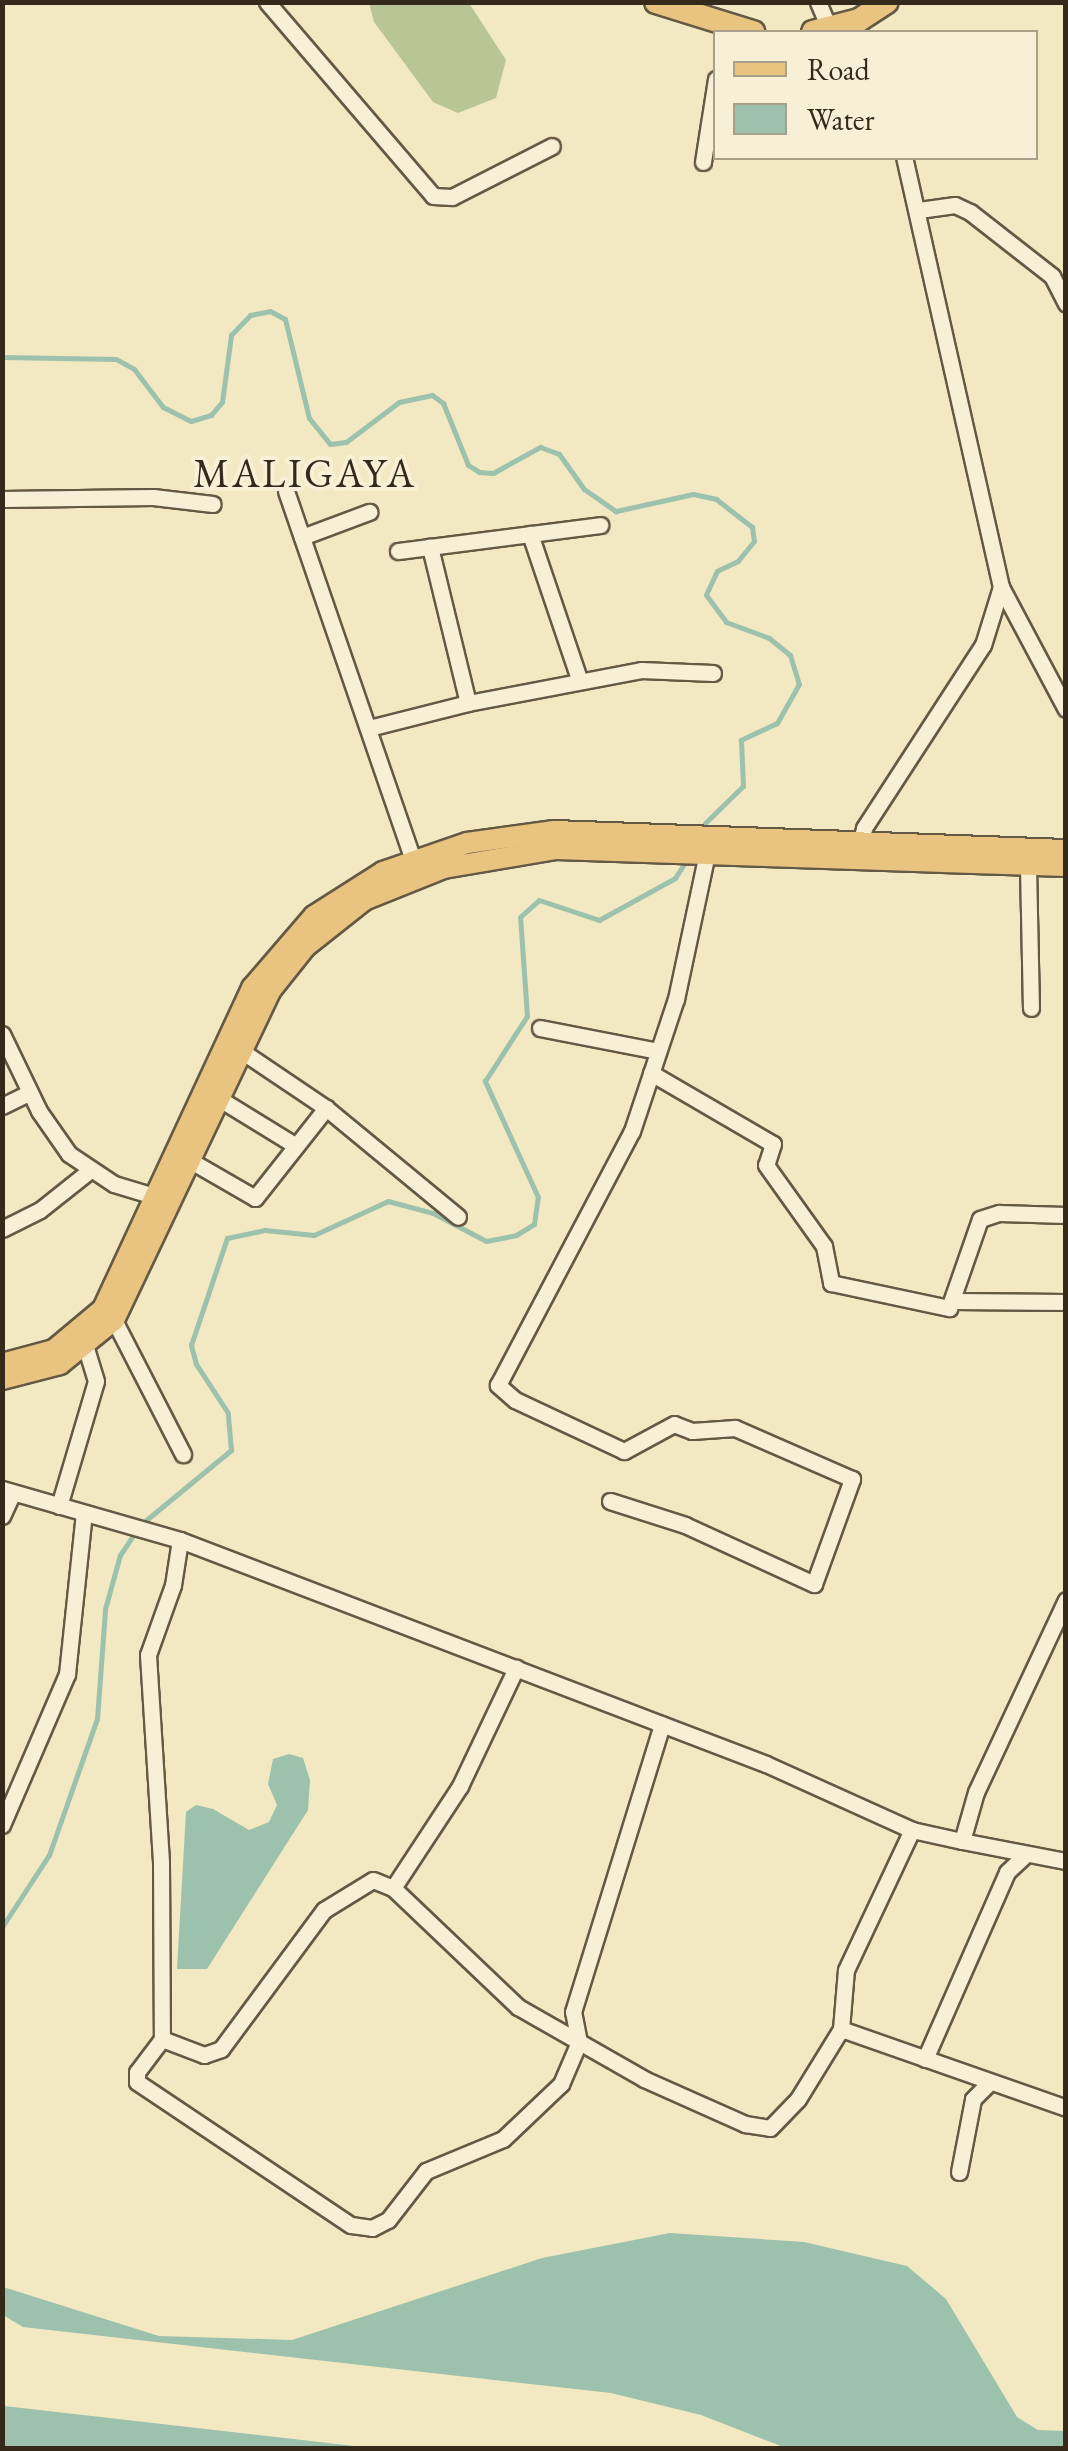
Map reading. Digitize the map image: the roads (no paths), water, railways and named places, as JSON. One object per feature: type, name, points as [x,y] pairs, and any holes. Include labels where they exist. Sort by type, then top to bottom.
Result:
[{"type":"highway","points":[[656,2],[723,30]]},
{"type":"highway","points":[[858,26],[886,2]]},
{"type":"main road","points":[[2,1380],[41,1372],[86,1348],[114,1320],[212,1094],[252,988],[333,900],[416,868],[467,843],[554,831],[1066,866]]},
{"type":"main road","points":[[416,868],[535,850],[1066,850]]},
{"type":"main road","points":[[2,1364],[54,1350],[91,1324],[113,1294],[165,1199],[191,1162],[212,1094],[240,1050],[290,951]]},
{"type":"street","points":[[267,2],[433,196],[452,197],[552,146]]},
{"type":"street","points":[[818,2],[824,30]]},
{"type":"street","points":[[703,162],[713,97]]},
{"type":"street","points":[[905,160],[1001,587],[1066,709]]},
{"type":"street","points":[[918,210],[956,206],[970,212],[1052,276],[1066,304]]},
{"type":"street","points":[[286,492],[416,868]]},
{"type":"street","points":[[2,500],[153,497],[214,504]]},
{"type":"street","points":[[302,538],[369,512]]},
{"type":"street","points":[[398,551],[600,524]]},
{"type":"street","points":[[530,534],[578,679]]},
{"type":"street","points":[[430,547],[468,703]]},
{"type":"street","points":[[858,851],[983,644],[1001,587]]},
{"type":"street","points":[[369,728],[578,679],[641,670],[713,672]]},
{"type":"street","points":[[610,1501],[685,1524],[814,1584],[852,1479],[735,1428],[692,1431],[674,1424],[624,1452],[514,1400],[498,1385],[602,1194],[651,1073],[707,853]]},
{"type":"street","points":[[1028,866],[1031,1008]]},
{"type":"street","points":[[540,1028],[658,1052]]},
{"type":"street","points":[[2,1034],[53,1134],[89,1170],[165,1199]]},
{"type":"street","points":[[240,1050],[326,1108],[458,1217]]},
{"type":"street","points":[[651,1073],[774,1144],[766,1165],[824,1246],[831,1283],[927,1308],[949,1308],[980,1219],[999,1213],[1066,1215]]},
{"type":"street","points":[[2,1106],[29,1093]]},
{"type":"street","points":[[212,1094],[296,1146]]},
{"type":"street","points":[[191,1162],[252,1199],[326,1108]]},
{"type":"street","points":[[2,1229],[40,1210],[89,1170]]},
{"type":"street","points":[[954,1301],[1066,1302]]},
{"type":"street","points":[[114,1320],[183,1454]]},
{"type":"street","points":[[59,1506],[96,1381],[86,1348]]},
{"type":"street","points":[[2,1516],[8,1490],[180,1540],[662,1724],[912,1830],[1023,1858],[1066,1861]]},
{"type":"street","points":[[2,1824],[67,1674],[84,1512]]},
{"type":"street","points":[[180,1540],[173,1585],[148,1655],[161,1863],[162,2040],[137,2072],[143,2092],[329,2216],[372,2228],[388,2220],[426,2170],[503,2140],[562,2084],[579,2042],[573,2012],[662,1724]]},
{"type":"street","points":[[962,1841],[976,1792],[1066,1600]]},
{"type":"street","points":[[393,1888],[460,1786],[516,1668]]},
{"type":"street","points":[[162,2040],[204,2054],[221,2049],[324,1910],[373,1880],[393,1888],[488,1982],[579,2042],[644,2079],[761,2129],[779,2121],[798,2099],[842,2028],[846,1970],[912,1830]]},
{"type":"street","points":[[925,2058],[1007,1872],[1023,1858]]},
{"type":"street","points":[[842,2028],[987,2085],[1066,2108]]},
{"type":"street","points":[[959,2172],[974,2099],[987,2085]]},
{"type":"water","points":[[289,1754],[303,1758],[310,1780],[308,1810],[207,1969],[177,1969],[186,1812],[196,1805],[213,1809],[249,1830],[269,1822],[277,1805],[268,1784],[273,1759]]},
{"type":"water","points":[[670,2233],[804,2242],[907,2266],[946,2299],[1017,2417],[1038,2430],[1065,2431],[1065,2448],[786,2448],[701,2415],[611,2393],[23,2327],[3,2315],[3,2287],[159,2336],[292,2340],[542,2258]]},
{"type":"water","points":[[4,2406],[372,2448],[3,2448]]},
{"type":"waterway","points":[[2,357],[116,359],[134,369],[163,407],[191,421],[211,415],[222,402],[231,335],[250,315],[270,311],[285,319],[309,418],[330,444],[346,442],[399,402],[432,395],[443,403],[468,465],[479,472],[493,473],[540,447],[559,454],[584,489],[616,511],[693,494],[716,499],[752,527],[754,541],[738,561],[717,571],[706,595],[726,622],[769,638],[790,655],[799,684],[777,723],[741,740],[743,786],[705,823]]},
{"type":"waterway","points":[[145,1521],[231,1450],[228,1413],[196,1364],[191,1345],[227,1238],[265,1230],[314,1235],[388,1201],[433,1213],[486,1241],[516,1235],[534,1224],[538,1197],[485,1081],[527,1016],[520,917],[539,900],[599,920],[675,878],[686,861]]},
{"type":"waterway","points":[[2,1927],[49,1855],[97,1719],[105,1609],[120,1555],[133,1536]]},
{"type":"district","name":"MALIGAYA","points":[[305,473]]}]
